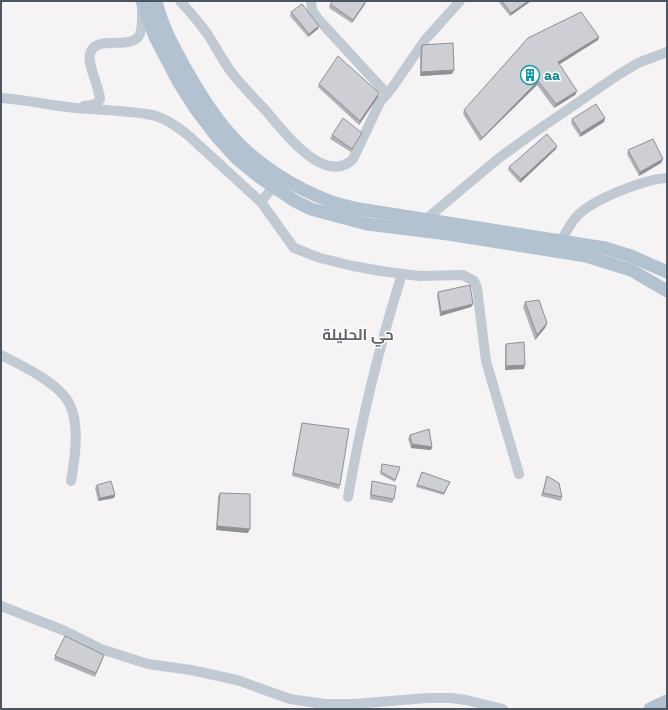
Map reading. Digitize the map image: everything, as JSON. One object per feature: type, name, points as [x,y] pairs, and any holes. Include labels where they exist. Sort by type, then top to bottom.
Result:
[{"type":"main road","points":[[147,1],[155,37],[178,81],[217,137],[236,158],[273,187],[311,209],[366,224],[448,234],[586,256],[631,270],[667,290]]},
{"type":"main road","points":[[147,1],[203,98],[230,134],[255,158],[294,185],[332,202],[378,213],[561,240],[605,248],[645,261],[667,272]]},
{"type":"main road","points":[[650,709],[667,701]]},
{"type":"street","points":[[73,107],[95,104],[100,98],[89,60],[91,50],[100,44],[130,42],[135,40],[141,30],[147,1]]},
{"type":"street","points":[[181,1],[205,31],[232,72],[283,132],[302,151],[318,161],[334,167],[340,167],[349,163],[353,159],[360,147],[377,108],[418,48],[434,28],[460,1]]},
{"type":"street","points":[[311,1],[312,10],[318,19],[387,94]]},
{"type":"street","points":[[425,220],[499,158],[526,138],[618,75],[638,63],[667,52]]},
{"type":"street","points":[[1,98],[73,107],[122,111],[152,116],[164,120],[177,126],[190,136],[261,202],[294,248],[320,258],[353,266],[428,277],[463,275],[474,281],[478,288],[486,361],[519,474]]},
{"type":"street","points":[[561,240],[574,218],[588,207],[645,182],[667,178]]},
{"type":"street","points":[[261,202],[273,187]]},
{"type":"street","points":[[348,496],[358,438],[370,386],[402,274]]},
{"type":"street","points":[[1,355],[20,364],[45,380],[62,394],[70,404],[73,413],[76,452],[71,481]]},
{"type":"street","points":[[1,606],[65,631],[101,649],[148,664],[191,670],[237,680],[290,699],[324,704],[354,704],[427,698],[451,698],[503,709]]},
{"type":"street","points":[[660,709],[667,708]]},
{"type":"building","points":[[333,1],[366,1],[353,20],[330,4]]},
{"type":"building","points":[[502,1],[528,1],[511,13]]},
{"type":"building","points":[[302,4],[319,26],[309,34],[291,12]]},
{"type":"building","name":"aa","points":[[581,12],[599,37],[558,62],[577,91],[556,104],[538,81],[482,138],[464,110],[528,38]]},
{"type":"building","points":[[453,43],[454,70],[421,72],[422,45]]},
{"type":"building","points":[[338,56],[379,93],[360,121],[319,84]]},
{"type":"building","name":"aa","points":[[596,104],[605,118],[581,133],[572,119]]},
{"type":"building","points":[[343,118],[362,133],[352,149],[332,135]]},
{"type":"building","points":[[547,134],[557,146],[521,179],[509,167]]},
{"type":"building","points":[[653,139],[663,159],[640,172],[628,150]]},
{"type":"building","points":[[470,285],[473,304],[441,312],[438,292]]},
{"type":"building","points":[[539,300],[547,323],[537,335],[525,302]]},
{"type":"building","points":[[524,342],[525,365],[506,366],[506,344]]},
{"type":"building","points":[[302,423],[349,429],[340,485],[293,473]]},
{"type":"building","points":[[429,429],[432,447],[412,444],[410,435]]},
{"type":"building","points":[[382,464],[400,467],[395,480],[381,472]]},
{"type":"building","points":[[422,472],[450,482],[444,493],[417,485]]},
{"type":"building","points":[[547,476],[559,483],[562,497],[543,493]]},
{"type":"building","points":[[111,481],[115,495],[100,498],[97,485]]},
{"type":"building","points":[[372,481],[396,486],[394,499],[371,495]]},
{"type":"building","points":[[220,493],[250,494],[250,529],[217,526]]},
{"type":"building","points":[[65,636],[104,655],[96,673],[55,656]]},
{"type":"place","name":"aa","points":[[530,75]]},
{"type":"district","name":"حي الحليلة","points":[[358,335]]}]
